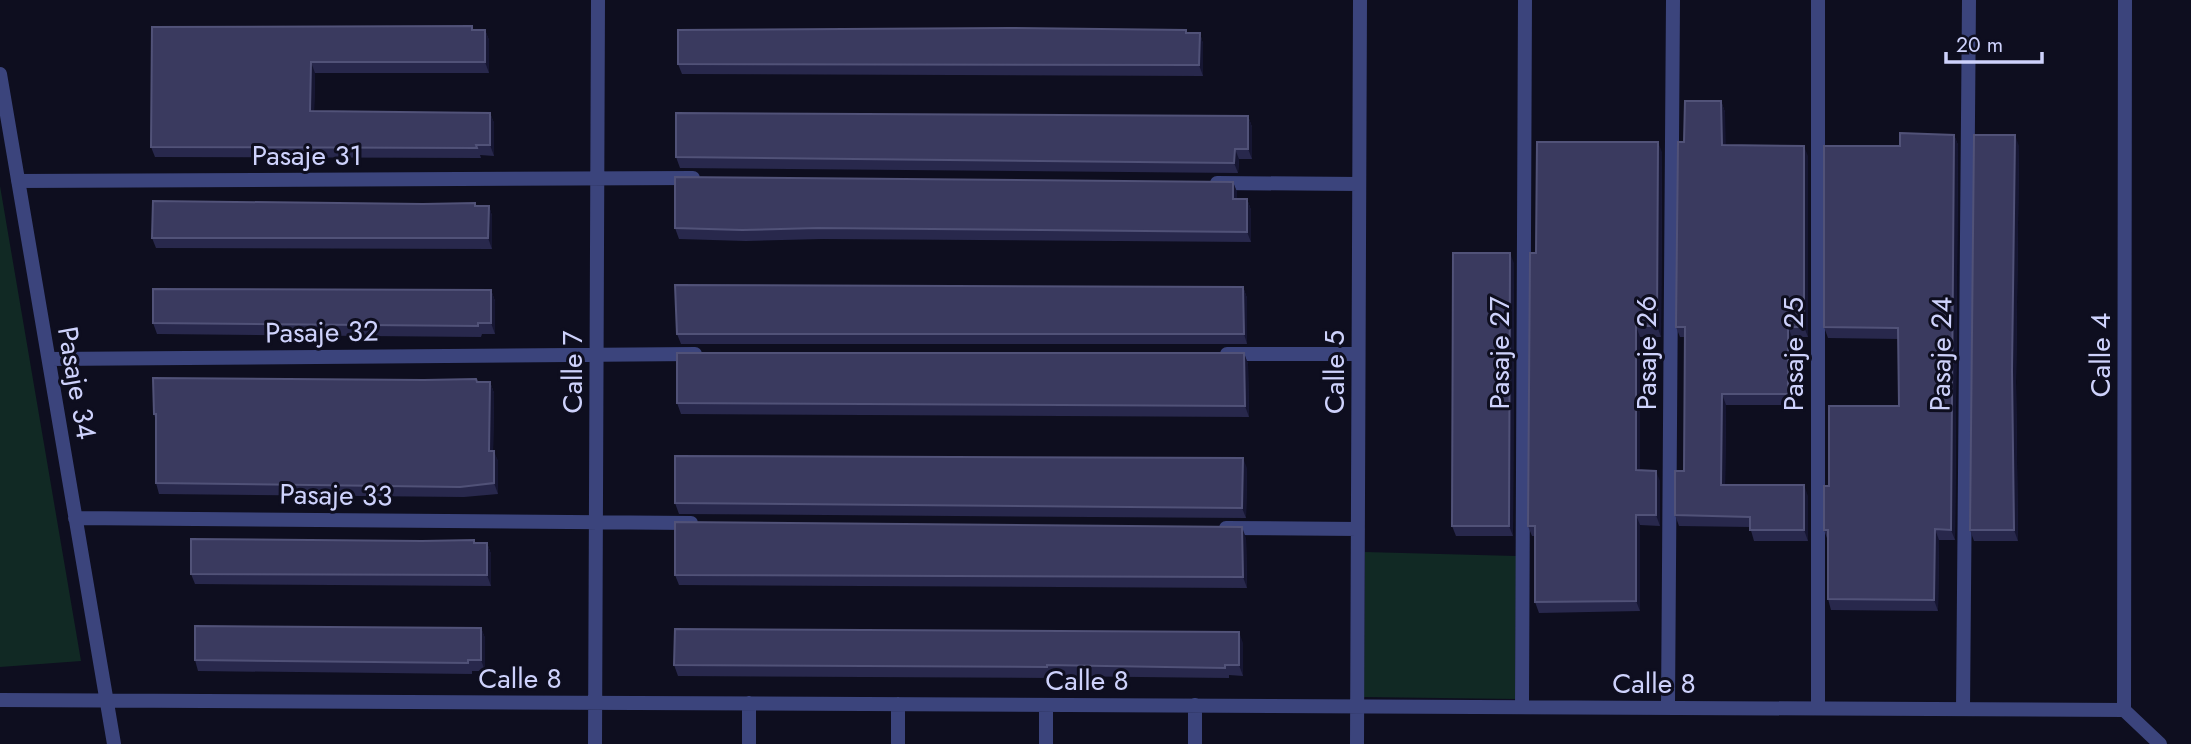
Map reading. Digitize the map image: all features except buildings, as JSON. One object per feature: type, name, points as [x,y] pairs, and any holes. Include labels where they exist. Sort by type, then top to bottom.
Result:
[{"type":"street","name":"Calle 7","points":[[595,744],[598,0]]},
{"type":"street","name":"Calle 5","points":[[1357,744],[1360,0]]},
{"type":"street","name":"Pasaje 27","points":[[1522,706],[1525,0]]},
{"type":"street","name":"Pasaje 26","points":[[1668,707],[1673,0]]},
{"type":"street","name":"Pasaje 25","points":[[1818,0],[1818,708]]},
{"type":"street","name":"Pasaje 24","points":[[1963,709],[1969,0]]},
{"type":"street","name":"Calle 4","points":[[2124,710],[2125,0]]},
{"type":"street","name":"Pasaje 34","points":[[0,74],[114,744]]},
{"type":"street","name":"Pasaje 31","points":[[18,181],[708,178]]},
{"type":"street","points":[[1207,183],[1359,184]]},
{"type":"street","name":"Pasaje 32","points":[[49,359],[707,354]]},
{"type":"street","points":[[1206,354],[1358,354]]},
{"type":"street","name":"Pasaje 33","points":[[75,518],[707,523]]},
{"type":"street","points":[[1205,528],[1358,529]]},
{"type":"street","name":"Calle 8","points":[[0,700],[2124,710]]},
{"type":"street","points":[[749,704],[749,744]]},
{"type":"street","points":[[898,704],[898,744]]},
{"type":"street","points":[[1046,705],[1046,744]]},
{"type":"street","points":[[1195,705],[1195,744]]},
{"type":"street","points":[[2124,710],[2160,744]]},
{"type":"green space","points":[[0,186],[81,661],[0,667]]},
{"type":"green space","points":[[1365,552],[1516,556],[1515,699],[1364,697]]}]
